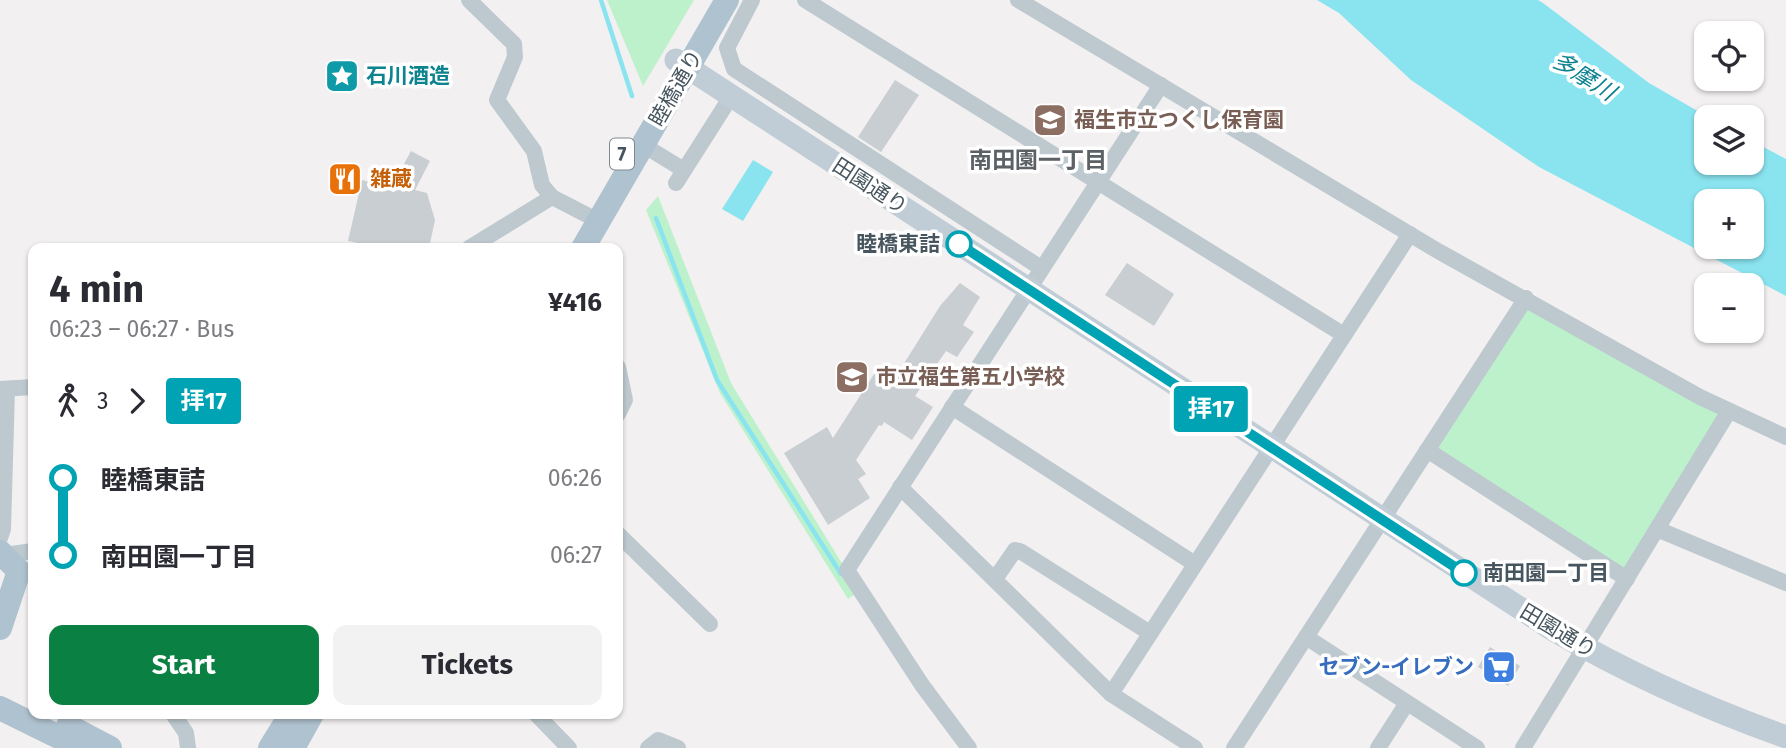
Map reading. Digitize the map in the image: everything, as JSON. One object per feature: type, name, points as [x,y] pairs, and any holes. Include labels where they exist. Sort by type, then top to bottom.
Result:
[{"type":"main road","name":"睦橋通り","points":[[586,243],[643,145],[712,0]]},
{"type":"main road","name":"睦橋通り","points":[[570,243],[682,64],[727,0]]},
{"type":"main road","points":[[0,628],[11,560]]},
{"type":"main road","points":[[0,690],[28,705]]},
{"type":"main road","points":[[0,708],[81,748]]},
{"type":"main road","points":[[55,719],[110,748]]},
{"type":"main road","points":[[270,748],[288,719]]},
{"type":"main road","points":[[293,748],[309,719]]},
{"type":"street","points":[[469,0],[514,44],[514,57],[497,100],[534,151],[544,191],[587,215]]},
{"type":"street","points":[[752,0],[727,48],[734,69],[1041,268]]},
{"type":"street","points":[[805,0],[1344,335]]},
{"type":"street","points":[[1018,0],[1410,234],[1729,411],[1786,436]]},
{"type":"street","name":"田園通り","points":[[682,64],[1585,648],[1666,690],[1786,737]]},
{"type":"street","points":[[969,748],[922,685],[848,570],[1161,85]]},
{"type":"street","points":[[643,145],[680,176],[732,95]]},
{"type":"street","points":[[477,243],[552,197]]},
{"type":"street","points":[[1111,694],[1410,234]]},
{"type":"street","points":[[1234,748],[1526,298]]},
{"type":"street","points":[[28,387],[3,389],[3,529],[11,560],[28,553]]},
{"type":"street","points":[[952,407],[1195,564]]},
{"type":"street","points":[[1523,748],[1729,411]]},
{"type":"street","points":[[1427,450],[1627,579]]},
{"type":"street","points":[[900,487],[1111,694],[1195,748]]},
{"type":"street","points":[[1657,529],[1786,583]]},
{"type":"street","points":[[623,539],[710,624]]},
{"type":"street","points":[[995,579],[1015,550],[1020,551],[1150,634]]},
{"type":"street","points":[[1306,637],[1478,748]]},
{"type":"street","points":[[1378,748],[1407,703]]},
{"type":"street","points":[[176,719],[187,740]]},
{"type":"street","points":[[541,719],[569,748]]},
{"type":"street","points":[[648,748],[658,740],[678,748]]},
{"type":"green space","points":[[607,0],[694,0],[643,86]]},
{"type":"green space","points":[[658,196],[731,383],[859,591],[848,599],[720,393],[646,210]]},
{"type":"green space","points":[[1526,303],[1722,410],[1627,571],[1433,445]]},
{"type":"water","name":"多摩川","points":[[1317,0],[1538,0],[1649,83],[1694,109],[1694,175],[1764,175],[1764,147],[1786,159],[1786,296],[1764,285],[1764,273],[1742,273],[1715,259],[1764,259],[1764,189],[1694,189],[1694,248],[1539,167],[1411,80],[1339,13]]},
{"type":"water","points":[[753,160],[773,172],[743,221],[722,209]]},
{"type":"building","points":[[895,80],[919,95],[881,152],[858,137]]},
{"type":"building","points":[[411,151],[430,161],[415,190],[427,193],[435,220],[430,243],[348,241],[362,180],[391,188]]},
{"type":"building","points":[[1127,263],[1174,294],[1154,326],[1105,295]]},
{"type":"building","points":[[960,283],[980,297],[963,325],[974,332],[957,357],[946,351],[915,396],[933,407],[912,440],[884,422],[882,426],[879,425],[856,460],[866,474],[858,479],[870,498],[828,525],[784,453],[827,427],[833,438],[876,371],[893,381],[940,306]]},
{"type":"building","name":"セブン-イレブン","points":[[1490,647],[1520,666],[1508,686],[1478,667]]},
{"type":"waterway","points":[[601,0],[632,96]]},
{"type":"waterway","points":[[656,218],[717,380],[841,574]]},
{"type":"bus line","name":"拝17","points":[[959,244],[1464,573]]},
{"type":"place","name":"石川酒造","points":[[342,76]]},
{"type":"place","name":"福生市立つくし保育園","points":[[1050,120]]},
{"type":"place","name":"雑蔵","points":[[345,179]]},
{"type":"place","name":"睦橋東詰","points":[[959,244]]},
{"type":"place","name":"市立福生第五小学校","points":[[852,377]]},
{"type":"place","name":"南田園一丁目","points":[[1464,573]]},
{"type":"place","name":"セブン-イレブン","points":[[1499,667]]},
{"type":"district","name":"南田園一丁目","points":[[1038,160]]}]
